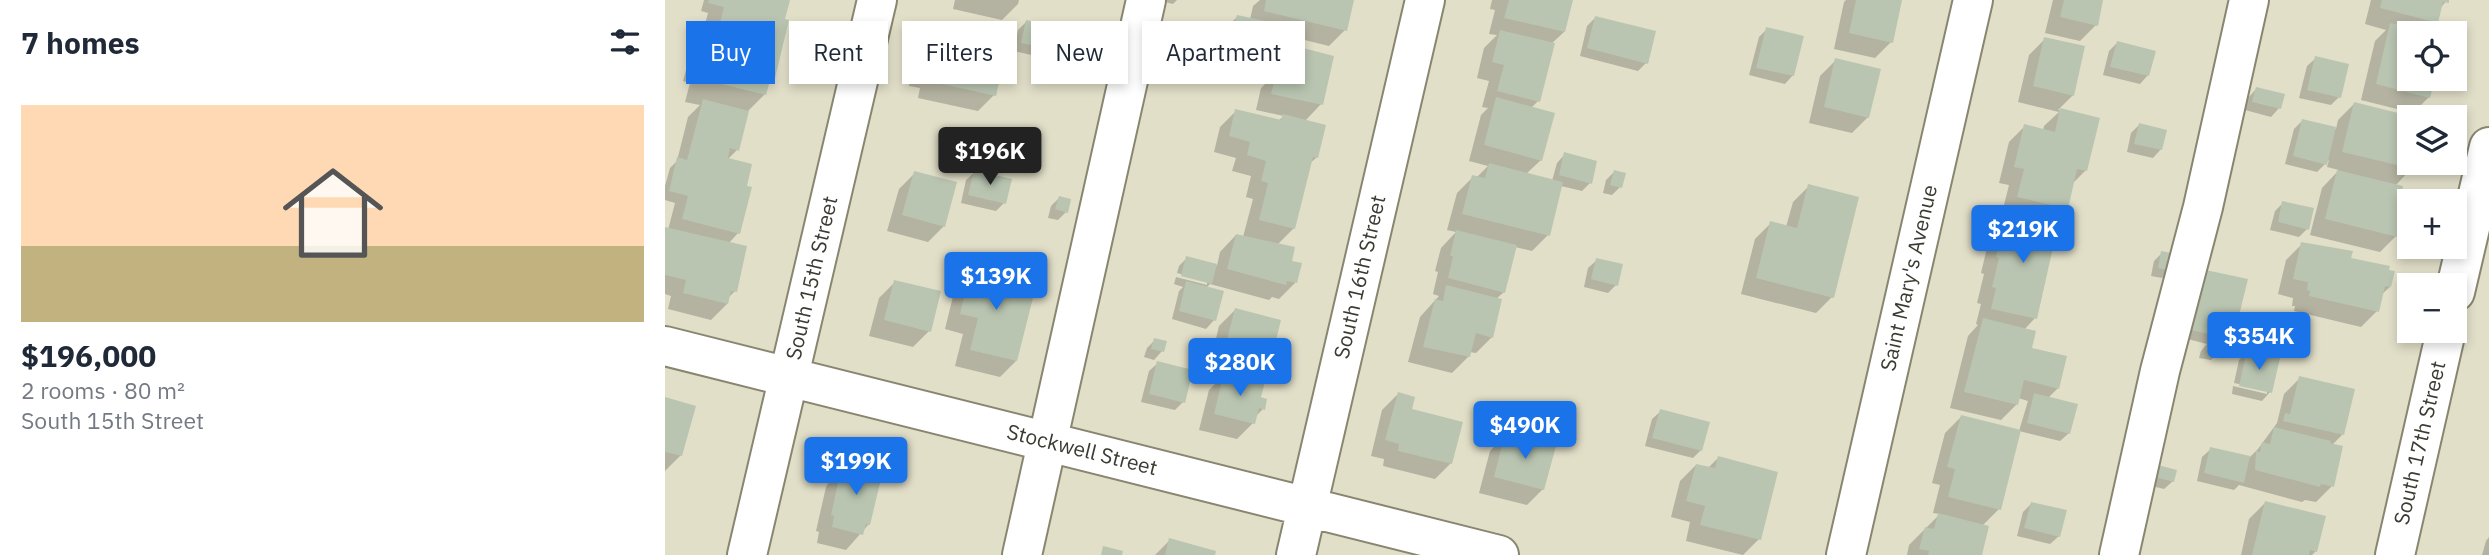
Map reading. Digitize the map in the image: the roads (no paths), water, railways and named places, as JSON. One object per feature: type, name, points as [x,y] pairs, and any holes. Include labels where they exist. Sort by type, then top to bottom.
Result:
[{"type":"street","name":"South 15th Street","points":[[747,555],[877,0]]},
{"type":"street","points":[[1022,555],[1146,0]]},
{"type":"street","name":"South 16th Street","points":[[1296,555],[1425,0]]},
{"type":"street","name":"Saint Mary's Avenue","points":[[1846,555],[1973,0]]},
{"type":"street","points":[[2119,555],[2160,371],[2203,207],[2249,0]]},
{"type":"street","points":[[2459,273],[2489,146]]},
{"type":"street","name":"South 17th Street","points":[[2395,555],[2443,343]]},
{"type":"street","name":"Stockwell Street","points":[[665,346],[1499,555]]}]
